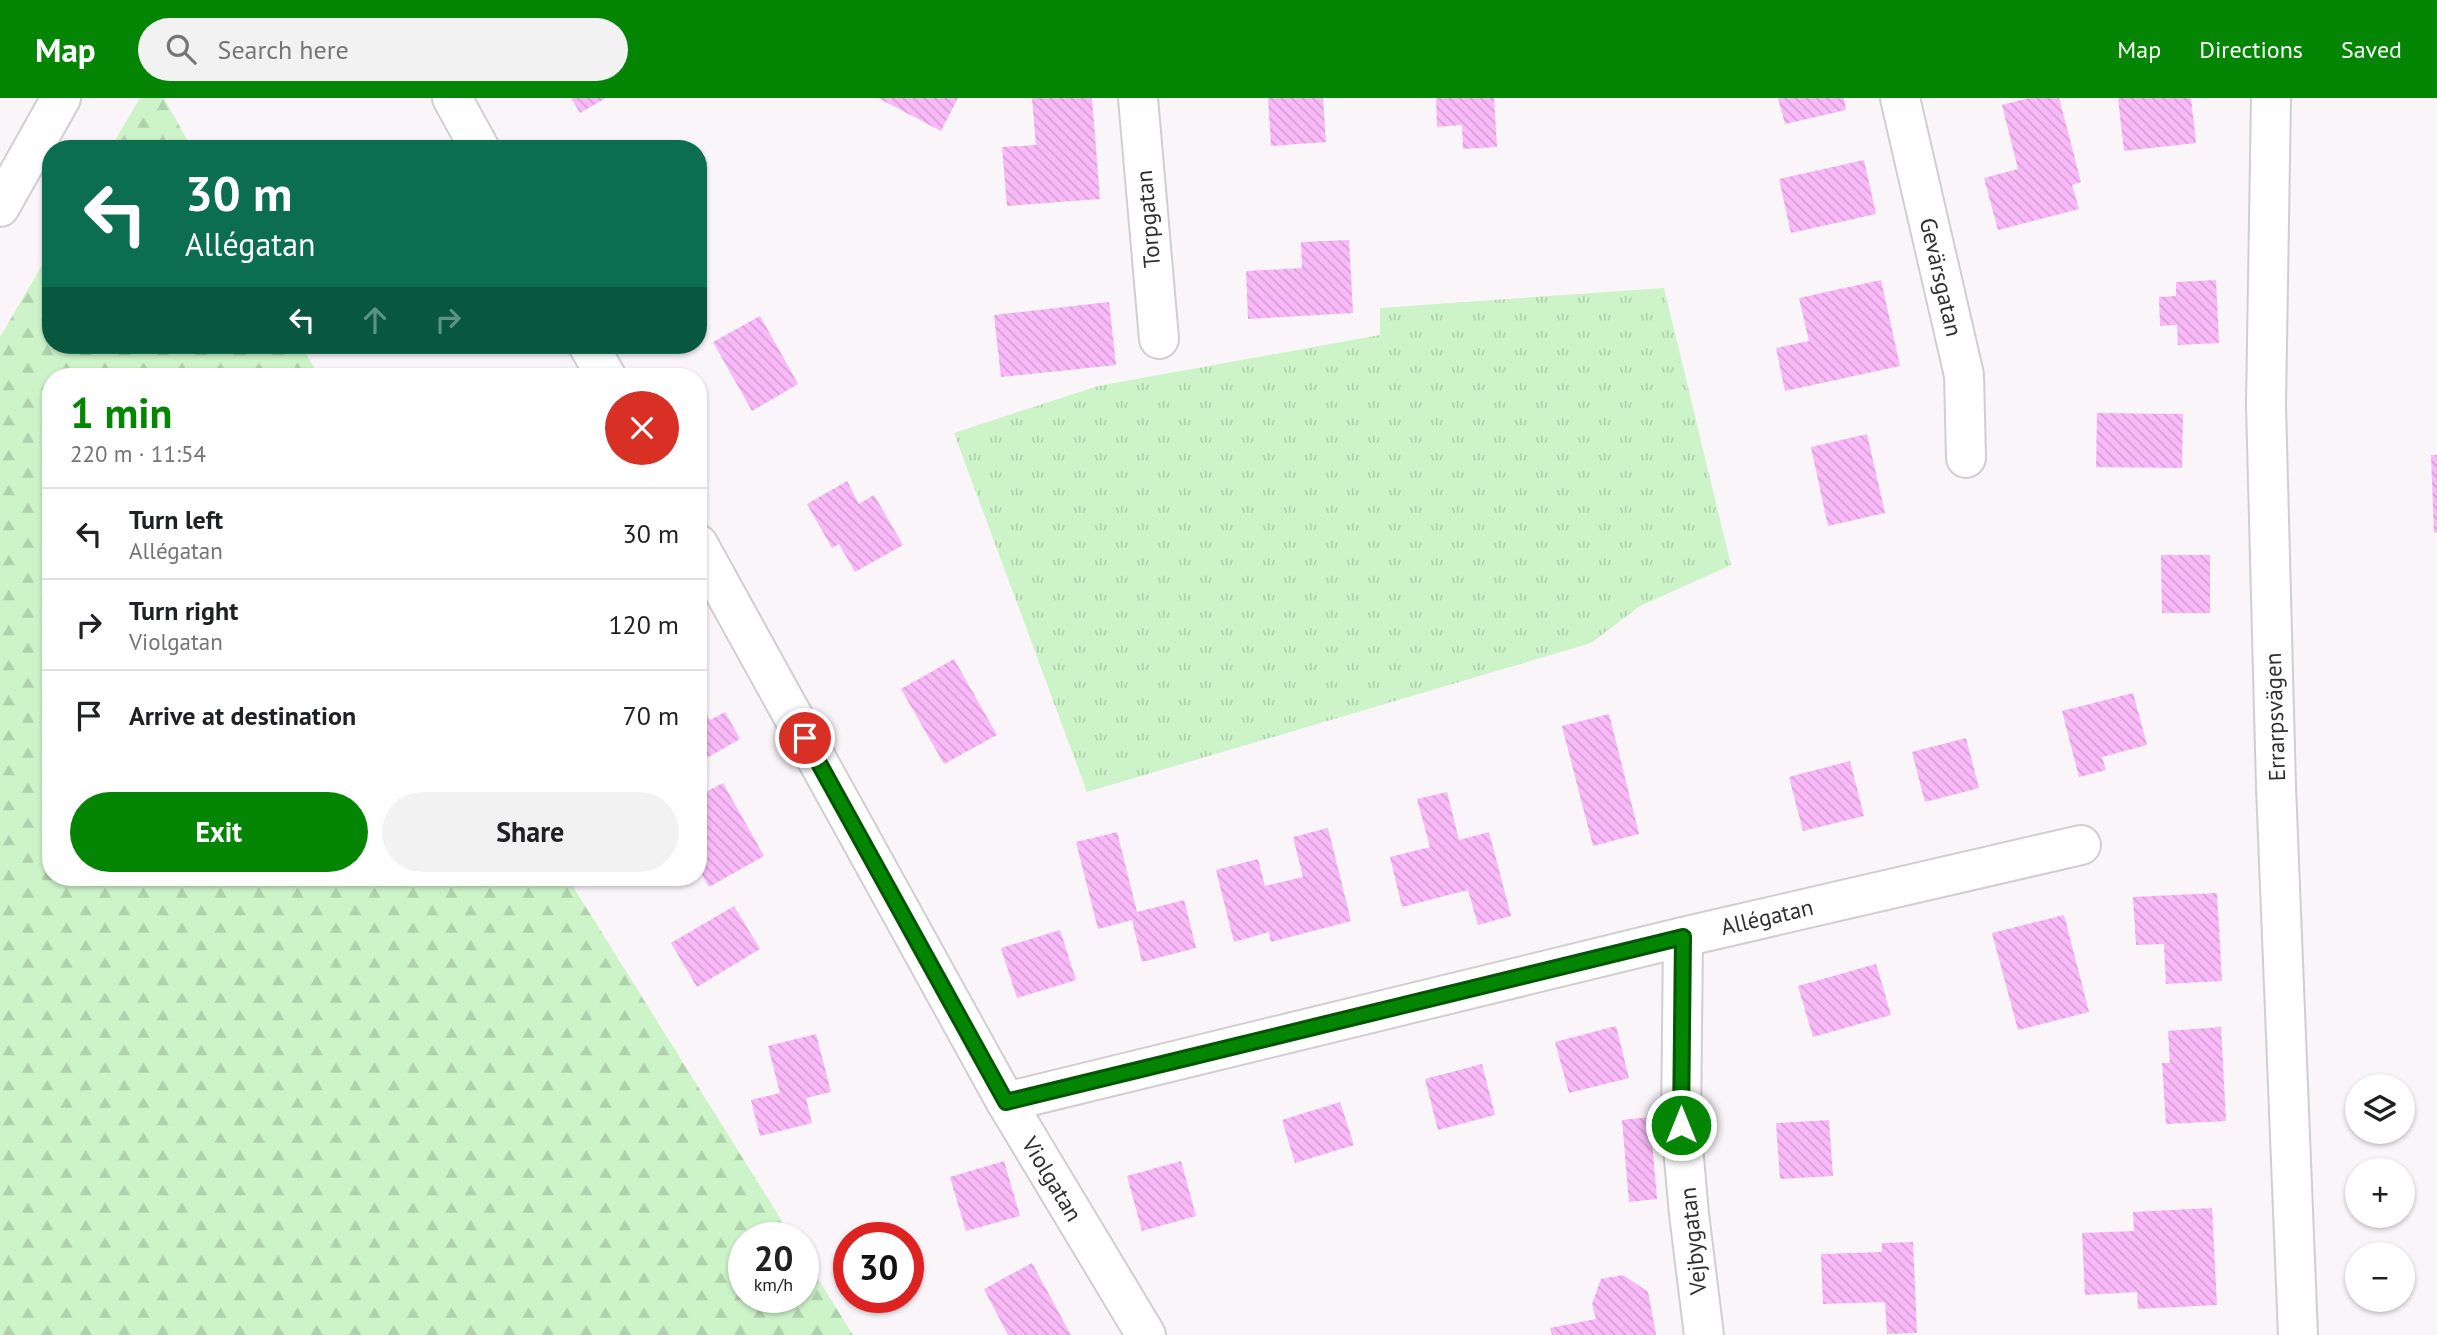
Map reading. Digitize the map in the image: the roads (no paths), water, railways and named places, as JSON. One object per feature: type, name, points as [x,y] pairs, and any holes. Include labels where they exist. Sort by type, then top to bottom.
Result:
[{"type":"street","points":[[0,207],[61,98]]},
{"type":"street","points":[[452,98],[475,140]]},
{"type":"street","name":"Torpgatan","points":[[1138,98],[1159,339]]},
{"type":"street","name":"Gevärsgatan","points":[[1900,98],[1964,375],[1966,458]]},
{"type":"street","name":"Errarpsvägen","points":[[2270,98],[2266,405],[2277,814],[2298,1335]]},
{"type":"street","name":"Violgatan","points":[[707,560],[1006,1102],[1146,1335]]},
{"type":"street","name":"Allégatan","points":[[1006,1102],[1683,937],[2081,845]]},
{"type":"street","name":"Vejbygatan","points":[[1683,937],[1681,1125],[1704,1335]]}]
